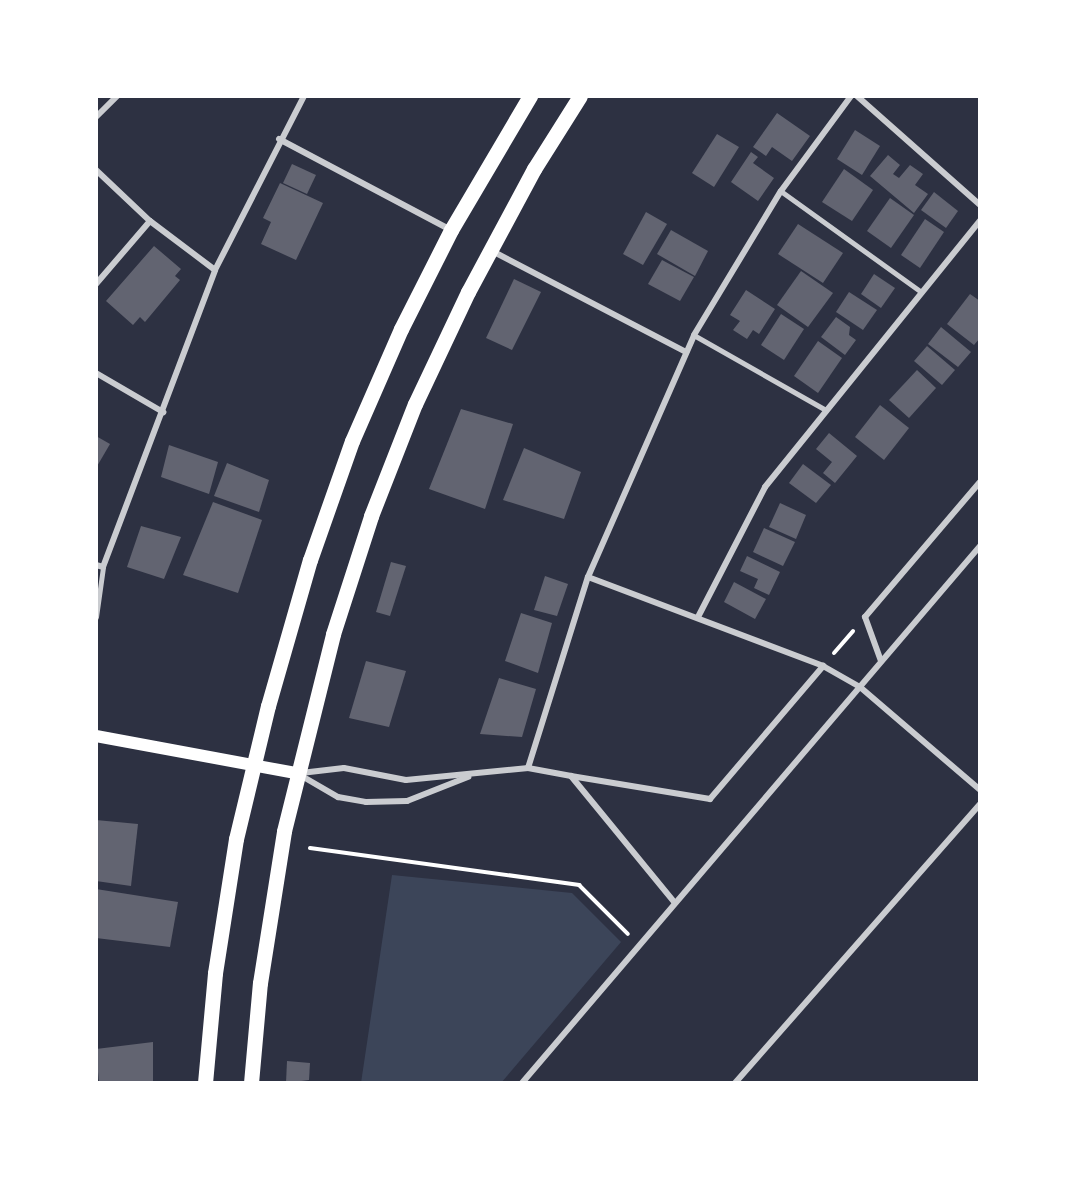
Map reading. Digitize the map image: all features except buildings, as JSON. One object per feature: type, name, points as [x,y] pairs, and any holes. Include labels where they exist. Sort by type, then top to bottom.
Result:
[{"type":"main road","points":[[205,1083],[218,950],[236,839],[253,765],[293,618],[333,491],[376,382],[451,230],[530,96]]},
{"type":"main road","points":[[251,1083],[260,983],[296,773],[333,634],[371,516],[415,404],[489,249],[580,96]]},
{"type":"main road","points":[[96,736],[296,773]]},
{"type":"street","points":[[96,117],[117,96]]},
{"type":"street","points":[[96,617],[100,566],[163,412],[215,270],[279,139],[304,96]]},
{"type":"street","points":[[528,768],[588,577],[694,335],[781,192],[851,96]]},
{"type":"street","points":[[857,96],[980,205]]},
{"type":"street","points":[[279,139],[451,230]]},
{"type":"street","points":[[96,170],[150,221],[215,270]]},
{"type":"street","points":[[96,284],[150,221]]},
{"type":"street","points":[[698,617],[765,487],[920,291],[980,221]]},
{"type":"street","points":[[489,249],[686,352]]},
{"type":"street","points":[[96,373],[163,412]]},
{"type":"street","points":[[881,661],[866,617],[980,482]]},
{"type":"street","points":[[522,1083],[980,546]]},
{"type":"street","points":[[588,577],[823,666],[860,687],[980,790]]},
{"type":"street","points":[[296,773],[344,768],[406,780],[528,768],[710,799],[823,666]]},
{"type":"street","points":[[296,773],[338,797],[366,802],[407,801],[474,774]]},
{"type":"street","points":[[571,776],[675,903]]},
{"type":"street","points":[[735,1083],[980,804]]},
{"type":"lane","points":[[781,192],[920,291]]},
{"type":"lane","points":[[694,335],[826,410]]},
{"type":"path","points":[[823,666],[866,617]]},
{"type":"path","points":[[310,848],[579,885],[639,945]]},
{"type":"shaded area","points":[[392,875],[572,893],[621,942],[501,1083],[361,1083]]}]
